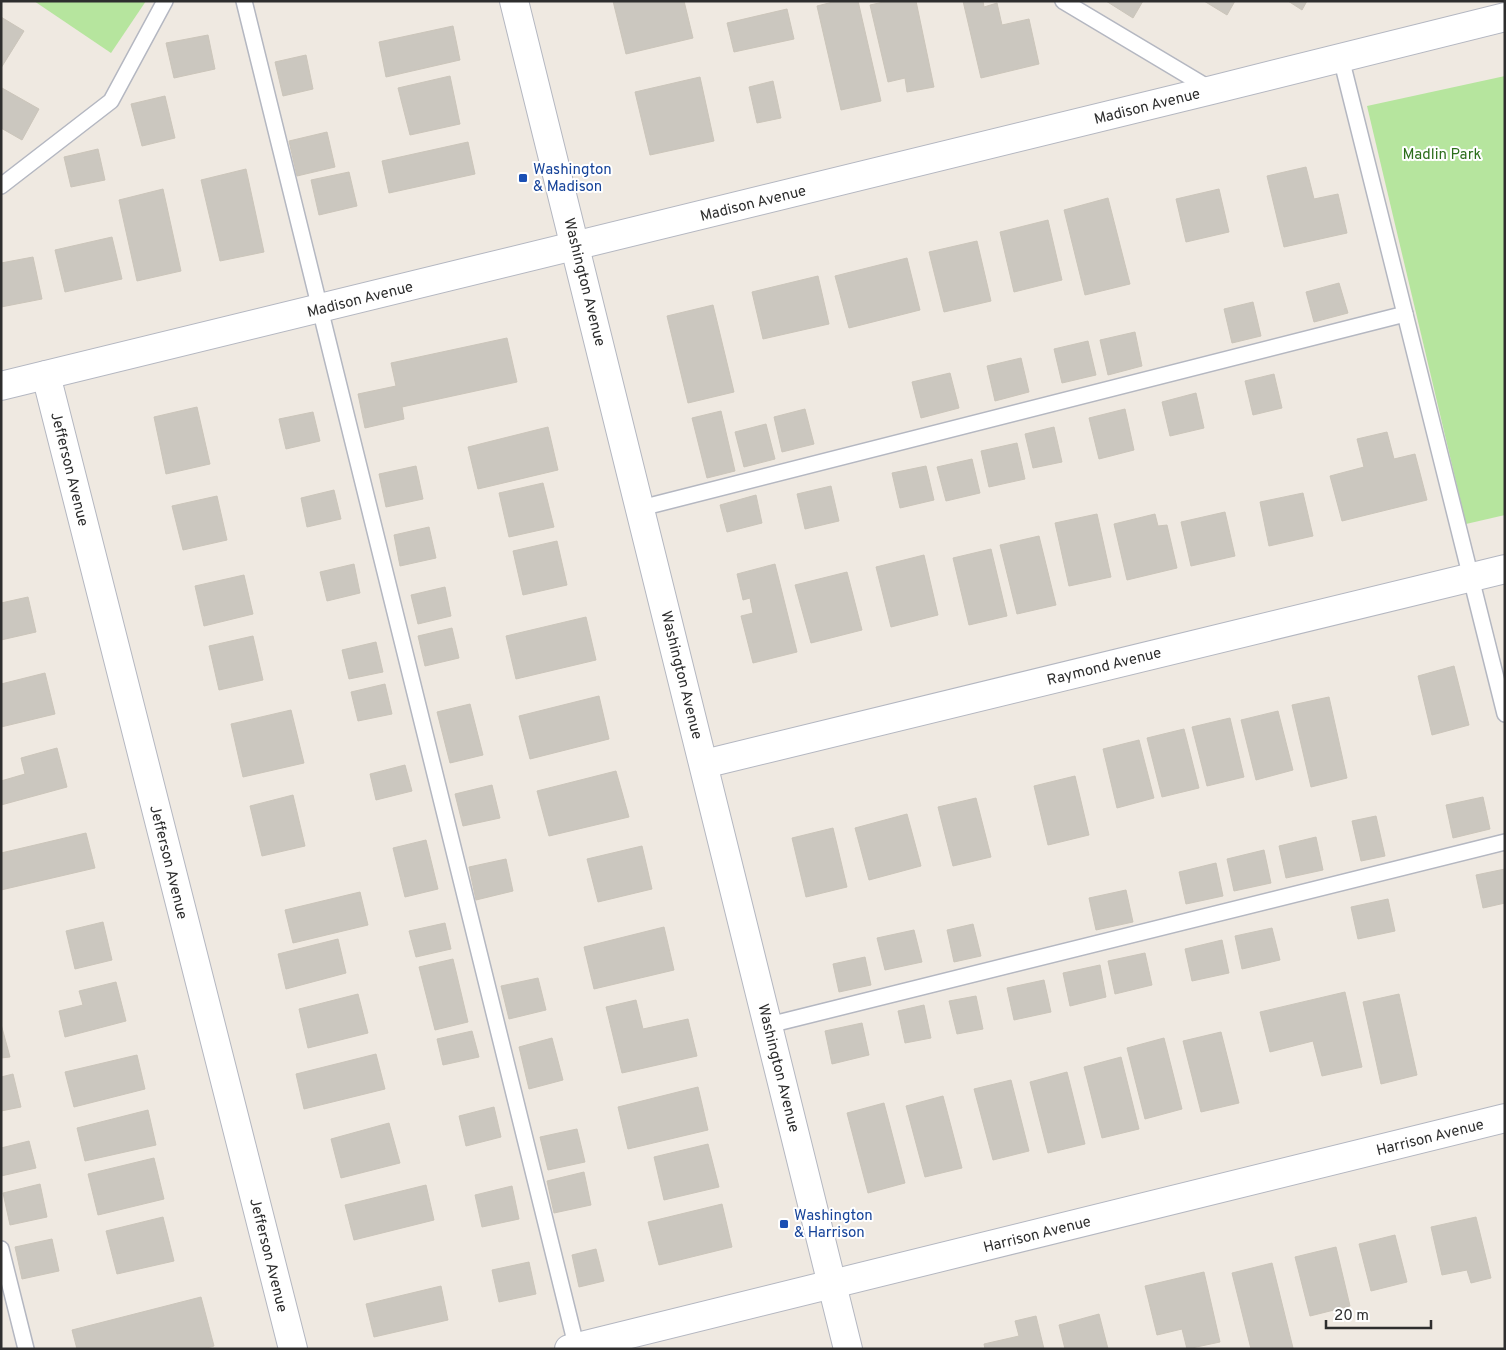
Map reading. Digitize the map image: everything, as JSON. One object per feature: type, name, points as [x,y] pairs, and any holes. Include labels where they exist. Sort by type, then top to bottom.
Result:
[{"type":"street","name":"Washington Avenue","points":[[514,1],[848,1349]]},
{"type":"street","name":"Madison Avenue","points":[[1,386],[1505,17]]},
{"type":"street","name":"Jefferson Avenue","points":[[46,375],[293,1349]]},
{"type":"street","name":"Raymond Avenue","points":[[704,764],[1505,569]]},
{"type":"street","name":"Harrison Avenue","points":[[574,1348],[1505,1118]]},
{"type":"lane","points":[[1,186],[111,101],[165,1]]},
{"type":"lane","points":[[244,1],[321,308],[574,1348]]},
{"type":"lane","points":[[1063,1],[1212,90]]},
{"type":"lane","points":[[1341,58],[1505,714]]},
{"type":"lane","points":[[641,508],[1405,314]]},
{"type":"lane","points":[[769,1024],[1505,842]]},
{"type":"lane","points":[[1,1249],[26,1349]]},
{"type":"green space","points":[[34,1],[146,1],[111,53]]},
{"type":"green space","name":"Madlin Park","points":[[1505,76],[1505,515],[1466,524],[1367,106]]},
{"type":"building","points":[[613,1],[684,1],[693,38],[626,54]]},
{"type":"building","points":[[837,1],[858,1],[881,101],[841,110],[817,6]]},
{"type":"building","points":[[888,1],[916,1],[934,87],[907,92],[905,78],[888,82],[870,5]]},
{"type":"building","points":[[963,1],[983,1],[984,7],[997,3],[1002,25],[1029,19],[1039,64],[981,78]]},
{"type":"building","points":[[1106,1],[1143,1],[1133,18]]},
{"type":"building","points":[[1204,1],[1235,1],[1227,15]]},
{"type":"building","points":[[1288,1],[1307,1],[1302,10]]},
{"type":"building","points":[[787,9],[794,39],[734,52],[727,23]]},
{"type":"building","points":[[1,17],[24,31],[1,68]]},
{"type":"building","points":[[453,26],[460,60],[386,77],[379,42]]},
{"type":"building","points":[[208,35],[215,69],[174,78],[166,43]]},
{"type":"building","points":[[306,55],[313,89],[283,96],[275,62]]},
{"type":"building","points":[[450,76],[460,124],[410,135],[398,88]]},
{"type":"building","points":[[700,77],[714,141],[650,155],[635,92]]},
{"type":"building","points":[[773,81],[781,118],[757,123],[749,87]]},
{"type":"building","points":[[2,88],[39,109],[22,140],[1,128]]},
{"type":"building","points":[[165,96],[175,138],[142,146],[131,104]]},
{"type":"building","points":[[327,132],[335,167],[297,176],[289,141]]},
{"type":"building","points":[[468,142],[475,174],[389,193],[382,161]]},
{"type":"building","points":[[98,149],[105,180],[71,187],[64,157]]},
{"type":"building","points":[[1306,167],[1314,199],[1338,194],[1347,233],[1284,247],[1267,176]]},
{"type":"building","points":[[246,169],[264,252],[220,261],[201,180]]},
{"type":"building","points":[[349,172],[357,206],[319,215],[311,180]]},
{"type":"building","points":[[163,189],[181,271],[137,281],[119,200]]},
{"type":"building","points":[[1219,189],[1229,232],[1186,242],[1176,199]]},
{"type":"building","points":[[1108,198],[1130,284],[1085,295],[1064,210]]},
{"type":"building","points":[[1048,220],[1062,280],[1014,292],[1000,232]]},
{"type":"building","points":[[112,237],[122,279],[65,292],[55,250]]},
{"type":"building","points":[[977,241],[991,301],[944,312],[929,252]]},
{"type":"building","points":[[33,257],[42,299],[1,307],[1,263]]},
{"type":"building","points":[[907,258],[920,310],[849,328],[835,276]]},
{"type":"building","points":[[818,276],[829,324],[763,339],[752,292]]},
{"type":"building","points":[[1339,283],[1348,313],[1314,322],[1306,292]]},
{"type":"building","points":[[1253,302],[1261,336],[1232,343],[1224,309]]},
{"type":"building","points":[[713,305],[734,392],[688,403],[667,316]]},
{"type":"building","points":[[1135,332],[1142,366],[1108,375],[1100,340]]},
{"type":"building","points":[[507,338],[517,382],[402,407],[404,419],[365,428],[358,394],[396,386],[391,363]]},
{"type":"building","points":[[1088,341],[1096,375],[1062,383],[1054,349]]},
{"type":"building","points":[[1021,358],[1029,392],[995,401],[987,366]]},
{"type":"building","points":[[950,373],[959,408],[921,418],[912,382]]},
{"type":"building","points":[[1274,374],[1282,408],[1253,415],[1245,381]]},
{"type":"building","points":[[1196,393],[1204,428],[1170,436],[1162,402]]},
{"type":"building","points":[[197,407],[210,464],[166,474],[154,417]]},
{"type":"building","points":[[805,409],[814,444],[782,452],[774,417]]},
{"type":"building","points":[[1125,409],[1134,450],[1099,459],[1089,418]]},
{"type":"building","points":[[721,411],[735,471],[707,478],[692,418]]},
{"type":"building","points":[[313,412],[320,441],[286,449],[279,419]]},
{"type":"building","points":[[766,424],[775,459],[744,467],[735,432]]},
{"type":"building","points":[[548,427],[558,470],[478,489],[468,447]]},
{"type":"building","points":[[1054,427],[1062,462],[1033,468],[1025,434]]},
{"type":"building","points":[[1387,432],[1394,459],[1415,454],[1427,500],[1342,521],[1330,476],[1364,467],[1357,439]]},
{"type":"building","points":[[1017,443],[1025,479],[989,487],[981,451]]},
{"type":"building","points":[[972,459],[980,493],[946,501],[937,467]]},
{"type":"building","points":[[416,466],[423,499],[386,507],[379,474]]},
{"type":"building","points":[[926,466],[934,500],[900,508],[892,473]]},
{"type":"building","points":[[543,483],[554,527],[509,537],[499,493]]},
{"type":"building","points":[[831,486],[839,521],[805,529],[797,494]]},
{"type":"building","points":[[334,490],[341,519],[307,527],[301,498]]},
{"type":"building","points":[[1303,493],[1313,536],[1269,546],[1260,502]]},
{"type":"building","points":[[756,495],[762,523],[727,532],[720,505]]},
{"type":"building","points":[[217,496],[227,540],[183,550],[172,506]]},
{"type":"building","points":[[1225,512],[1235,556],[1191,566],[1181,522]]},
{"type":"building","points":[[1097,514],[1111,577],[1069,586],[1055,523]]},
{"type":"building","points":[[1155,514],[1158,526],[1167,525],[1177,568],[1127,580],[1114,524]]},
{"type":"building","points":[[429,527],[436,558],[400,566],[394,535]]},
{"type":"building","points":[[1039,536],[1056,605],[1017,614],[1000,545]]},
{"type":"building","points":[[557,541],[567,585],[523,595],[513,551]]},
{"type":"building","points":[[991,549],[1007,616],[969,625],[953,558]]},
{"type":"building","points":[[924,555],[938,615],[891,627],[876,567]]},
{"type":"building","points":[[354,564],[360,593],[327,601],[320,572]]},
{"type":"building","points":[[775,564],[797,652],[753,663],[741,616],[753,613],[750,598],[743,600],[737,574]]},
{"type":"building","points":[[847,572],[862,630],[811,643],[795,585]]},
{"type":"building","points":[[244,575],[253,614],[204,626],[195,586]]},
{"type":"building","points":[[445,587],[451,616],[418,624],[411,595]]},
{"type":"building","points":[[28,597],[36,632],[1,640],[1,603]]},
{"type":"building","points":[[586,617],[596,660],[516,679],[506,636]]},
{"type":"building","points":[[452,628],[459,658],[425,666],[418,636]]},
{"type":"building","points":[[253,636],[263,680],[219,690],[209,646]]},
{"type":"building","points":[[376,642],[383,672],[349,679],[342,650]]},
{"type":"building","points":[[1454,666],[1469,725],[1432,735],[1418,676]]},
{"type":"building","points":[[45,673],[55,714],[1,727],[1,684]]},
{"type":"building","points":[[385,684],[392,714],[358,721],[351,692]]},
{"type":"building","points":[[599,696],[609,739],[530,759],[519,716]]},
{"type":"building","points":[[1329,697],[1347,778],[1311,787],[1292,705]]},
{"type":"building","points":[[470,704],[483,755],[450,763],[437,712]]},
{"type":"building","points":[[291,710],[304,763],[243,777],[231,724]]},
{"type":"building","points":[[1278,711],[1293,770],[1256,780],[1241,720]]},
{"type":"building","points":[[1230,718],[1244,777],[1207,786],[1192,727]]},
{"type":"building","points":[[1184,729],[1199,788],[1162,797],[1147,738]]},
{"type":"building","points":[[1139,740],[1154,798],[1117,808],[1103,749]]},
{"type":"building","points":[[57,748],[67,787],[1,805],[1,781],[25,774],[21,758]]},
{"type":"building","points":[[405,765],[412,791],[376,800],[370,774]]},
{"type":"building","points":[[616,771],[629,817],[549,836],[537,791]]},
{"type":"building","points":[[1075,776],[1089,835],[1048,845],[1034,786]]},
{"type":"building","points":[[492,785],[500,818],[463,826],[455,794]]},
{"type":"building","points":[[293,795],[305,846],[262,856],[250,806]]},
{"type":"building","points":[[1483,797],[1490,829],[1453,838],[1446,805]]},
{"type":"building","points":[[976,798],[991,857],[953,866],[938,807]]},
{"type":"building","points":[[907,814],[921,866],[869,880],[855,828]]},
{"type":"building","points":[[1376,816],[1385,856],[1361,861],[1352,821]]},
{"type":"building","points":[[833,828],[847,887],[806,897],[792,838]]},
{"type":"building","points":[[86,833],[95,868],[1,890],[1,853]]},
{"type":"building","points":[[1316,837],[1323,870],[1286,878],[1279,846]]},
{"type":"building","points":[[426,840],[438,889],[405,897],[393,848]]},
{"type":"building","points":[[642,846],[652,889],[598,902],[587,859]]},
{"type":"building","points":[[1264,850],[1271,883],[1234,891],[1227,859]]},
{"type":"building","points":[[506,859],[513,891],[476,900],[469,867]]},
{"type":"building","points":[[1216,863],[1223,896],[1186,904],[1179,872]]},
{"type":"building","points":[[1505,869],[1505,903],[1483,908],[1476,875]]},
{"type":"building","points":[[1126,890],[1133,922],[1096,930],[1089,898]]},
{"type":"building","points":[[360,892],[368,925],[293,943],[285,910]]},
{"type":"building","points":[[1388,899],[1395,931],[1358,939],[1351,907]]},
{"type":"building","points":[[103,922],[112,960],[75,969],[66,931]]},
{"type":"building","points":[[445,923],[451,949],[416,957],[409,931]]},
{"type":"building","points":[[973,924],[981,956],[954,962],[947,930]]},
{"type":"building","points":[[664,927],[674,970],[594,989],[584,947]]},
{"type":"building","points":[[1272,928],[1280,960],[1242,969],[1235,936]]},
{"type":"building","points":[[914,930],[922,962],[885,970],[877,938]]},
{"type":"building","points":[[338,939],[346,973],[286,989],[278,954]]},
{"type":"building","points":[[1222,940],[1229,973],[1192,981],[1185,949]]},
{"type":"building","points":[[1145,953],[1152,985],[1115,994],[1108,961]]},
{"type":"building","points":[[865,957],[871,985],[839,992],[833,964]]},
{"type":"building","points":[[453,959],[468,1022],[435,1030],[419,967]]},
{"type":"building","points":[[1100,965],[1106,997],[1070,1006],[1063,973]]},
{"type":"building","points":[[538,978],[546,1010],[509,1019],[501,986]]},
{"type":"building","points":[[1044,980],[1051,1012],[1014,1020],[1007,988]]},
{"type":"building","points":[[116,982],[126,1021],[65,1037],[59,1011],[83,1005],[79,991]]},
{"type":"building","points":[[1345,992],[1362,1067],[1322,1076],[1313,1041],[1270,1052],[1260,1012]]},
{"type":"building","points":[[358,994],[368,1033],[308,1048],[299,1009]]},
{"type":"building","points":[[1399,994],[1417,1075],[1381,1084],[1363,1002]]},
{"type":"building","points":[[976,996],[983,1029],[957,1034],[949,1001]]},
{"type":"building","points":[[636,1000],[643,1029],[688,1019],[697,1056],[622,1073],[606,1007]]},
{"type":"building","points":[[924,1005],[931,1038],[905,1043],[898,1011]]},
{"type":"building","points":[[862,1023],[869,1055],[832,1064],[825,1031]]},
{"type":"building","points":[[1,1024],[10,1057],[1,1058]]},
{"type":"building","points":[[472,1031],[479,1057],[443,1065],[437,1039]]},
{"type":"building","points":[[1221,1032],[1239,1103],[1201,1112],[1183,1041]]},
{"type":"building","points":[[552,1038],[563,1080],[529,1089],[519,1047]]},
{"type":"building","points":[[1164,1038],[1182,1109],[1145,1119],[1127,1048]]},
{"type":"building","points":[[376,1054],[385,1089],[304,1109],[296,1074]]},
{"type":"building","points":[[137,1055],[145,1089],[74,1107],[65,1072]]},
{"type":"building","points":[[1121,1057],[1139,1129],[1102,1138],[1084,1067]]},
{"type":"building","points":[[1067,1072],[1085,1144],[1048,1153],[1030,1082]]},
{"type":"building","points":[[13,1074],[21,1107],[1,1111],[1,1077]]},
{"type":"building","points":[[1011,1080],[1029,1151],[993,1160],[974,1089]]},
{"type":"building","points":[[698,1087],[708,1130],[628,1149],[618,1107]]},
{"type":"building","points":[[943,1096],[962,1168],[925,1177],[906,1106]]},
{"type":"building","points":[[884,1103],[905,1183],[868,1193],[847,1113]]},
{"type":"building","points":[[494,1107],[501,1137],[466,1146],[459,1116]]},
{"type":"building","points":[[148,1110],[156,1145],[85,1161],[77,1128]]},
{"type":"building","points":[[389,1123],[400,1163],[341,1178],[331,1139]]},
{"type":"building","points":[[577,1129],[585,1162],[548,1170],[540,1137]]},
{"type":"building","points":[[29,1141],[36,1168],[1,1176],[1,1148]]},
{"type":"building","points":[[708,1144],[719,1187],[664,1200],[654,1157]]},
{"type":"building","points":[[154,1158],[164,1199],[98,1215],[88,1174]]},
{"type":"building","points":[[584,1172],[591,1205],[554,1213],[547,1181]]},
{"type":"building","points":[[40,1184],[47,1217],[10,1225],[3,1193]]},
{"type":"building","points":[[426,1185],[434,1220],[354,1240],[345,1205]]},
{"type":"building","points":[[512,1186],[519,1219],[482,1227],[475,1195]]},
{"type":"building","points":[[722,1204],[732,1247],[659,1265],[648,1222]]},
{"type":"building","points":[[163,1217],[174,1261],[117,1274],[106,1231]]},
{"type":"building","points":[[1476,1217],[1491,1278],[1471,1283],[1467,1270],[1442,1275],[1431,1227]]},
{"type":"building","points":[[1395,1235],[1407,1282],[1371,1291],[1359,1244]]},
{"type":"building","points":[[52,1239],[59,1271],[22,1279],[15,1247]]},
{"type":"building","points":[[1336,1247],[1350,1306],[1310,1316],[1295,1257]]},
{"type":"building","points":[[596,1249],[604,1281],[579,1287],[572,1255]]},
{"type":"building","points":[[529,1262],[536,1294],[499,1302],[492,1270]]},
{"type":"building","points":[[1272,1263],[1293,1348],[1251,1349],[1232,1273]]},
{"type":"building","points":[[1204,1272],[1220,1342],[1187,1349],[1182,1329],[1157,1335],[1145,1286]]},
{"type":"building","points":[[441,1286],[448,1320],[374,1337],[366,1304]]},
{"type":"building","points":[[201,1297],[214,1346],[203,1349],[77,1349],[72,1330]]},
{"type":"building","points":[[1099,1314],[1108,1349],[1065,1349],[1059,1325]]},
{"type":"building","points":[[1036,1316],[1044,1349],[985,1349],[984,1344],[1019,1336],[1015,1321]]},
{"type":"place","name":"Washington & Madison","points":[[523,178]]},
{"type":"place","name":"Washington & Harrison","points":[[784,1224]]}]
